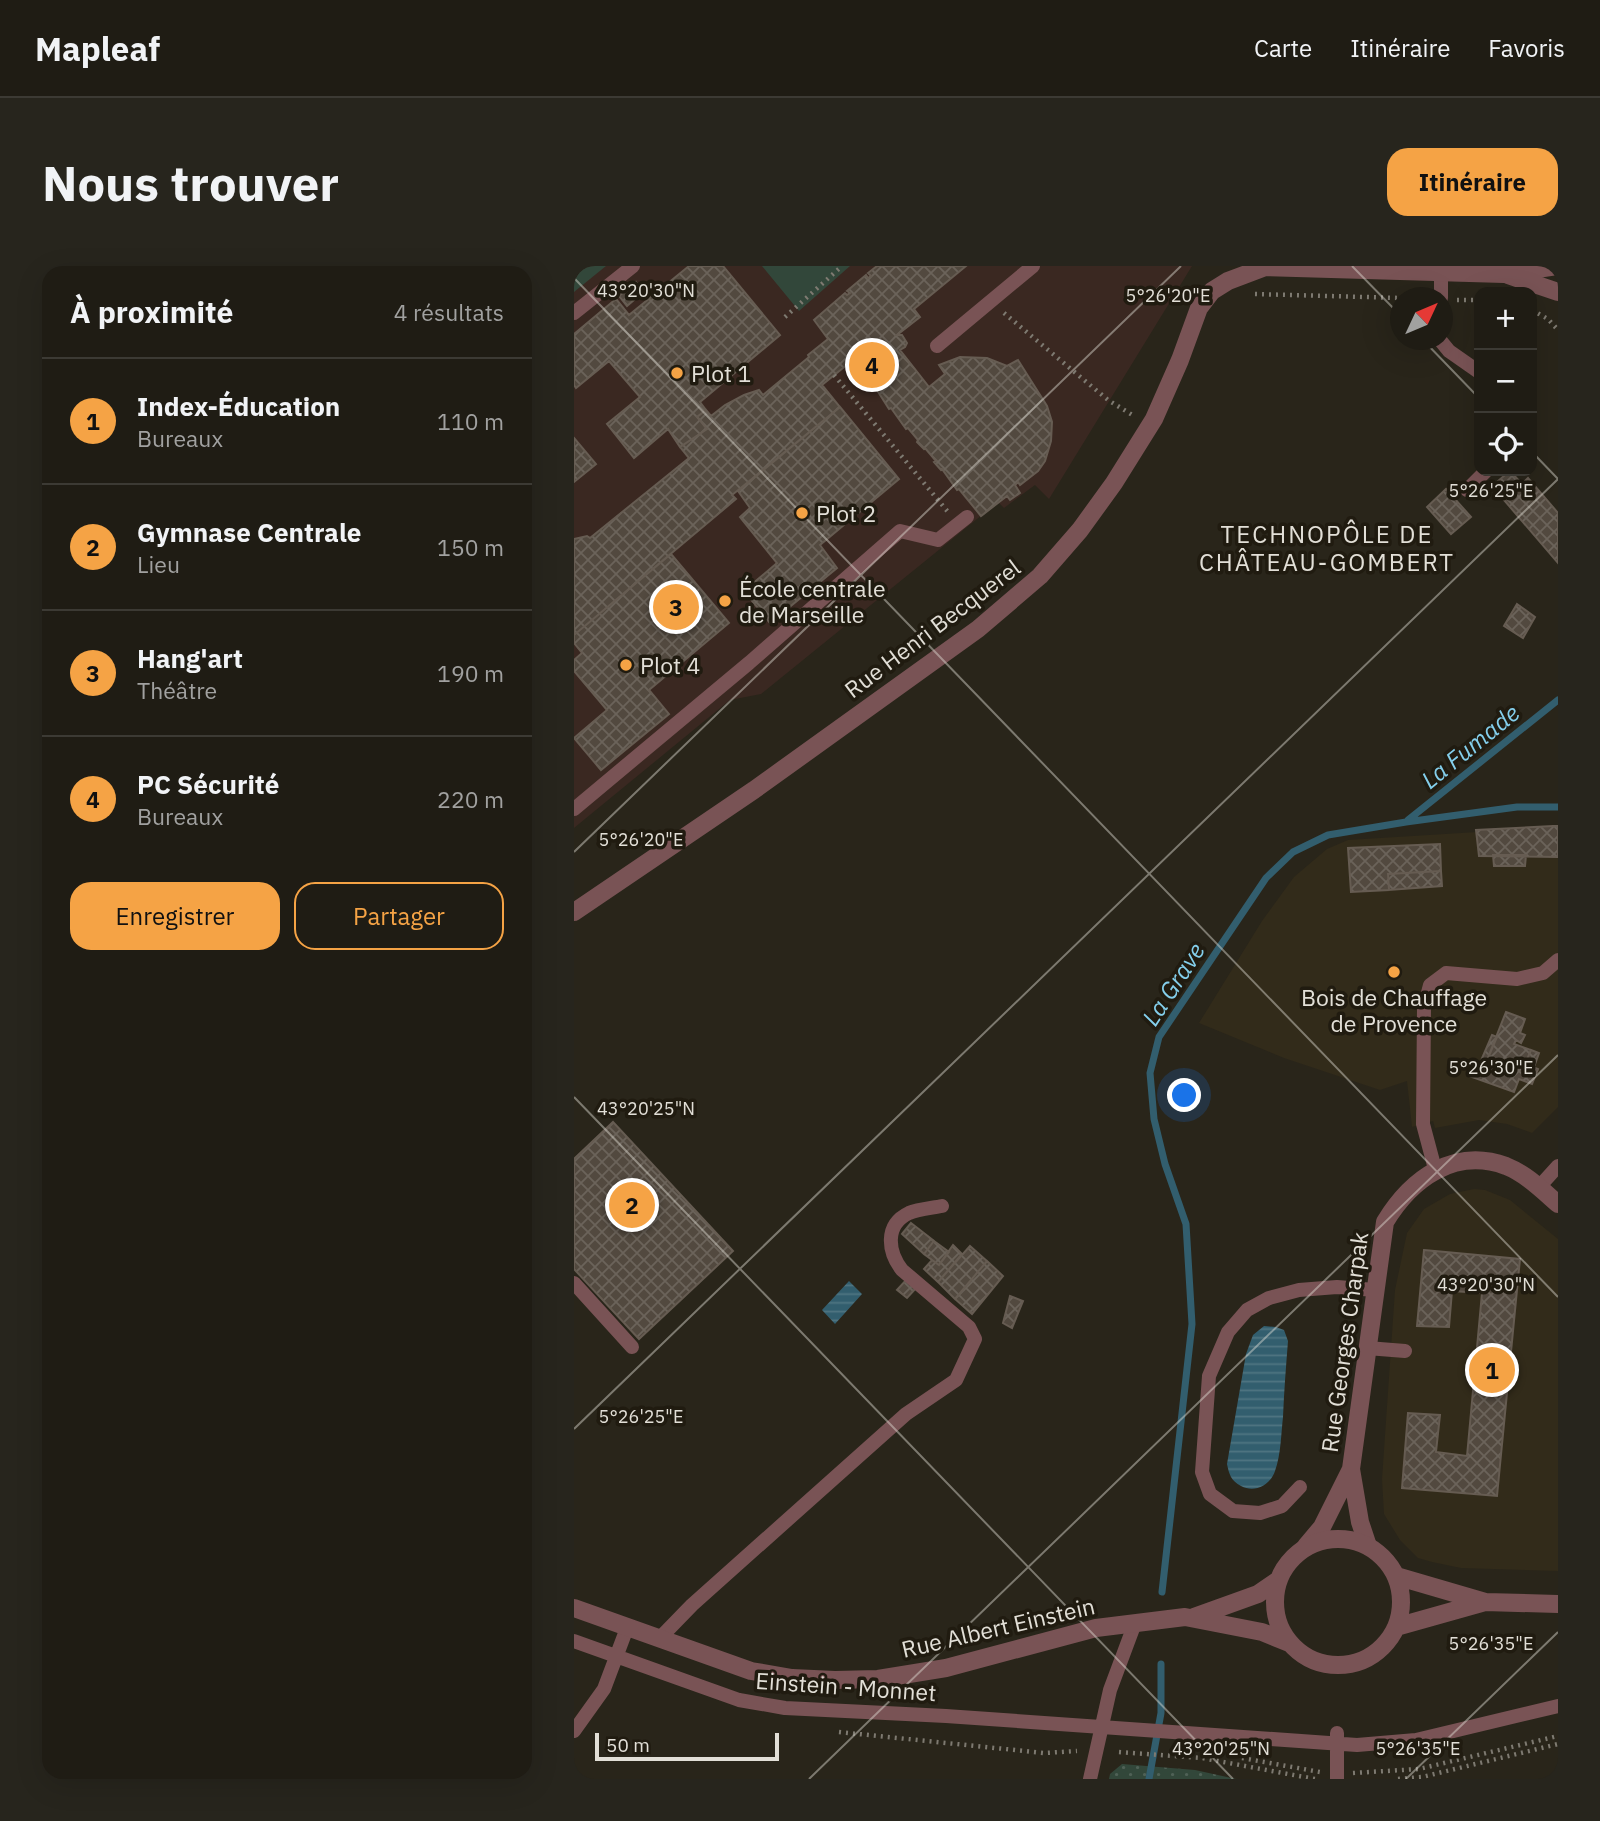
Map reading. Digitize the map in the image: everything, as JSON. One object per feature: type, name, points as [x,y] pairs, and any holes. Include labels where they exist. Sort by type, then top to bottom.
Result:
[{"type":"street","points":[[1504,274],[1558,266]]},
{"type":"street","name":"Rue Henri Becquerel","points":[[574,912],[754,790],[978,629],[1040,576],[1080,530],[1114,483],[1154,419],[1196,315],[1213,291],[1244,273],[1265,267],[1504,274]]},
{"type":"street","points":[[1504,274],[1558,292]]},
{"type":"street","name":"Rue Georges Charpak","points":[[1351,1469],[1385,1222],[1397,1202],[1412,1186],[1435,1169],[1466,1161],[1506,1166],[1539,1187],[1558,1204]]},
{"type":"street","points":[[1351,1469],[1360,1522],[1368,1546]]},
{"type":"street","points":[[1307,1546],[1322,1527],[1351,1469]]},
{"type":"street","points":[[1326,1539],[1348,1539],[1368,1546],[1384,1559],[1396,1576],[1401,1592],[1401,1610],[1396,1627],[1384,1646],[1365,1659],[1345,1665],[1324,1664],[1305,1656],[1289,1643],[1278,1624],[1274,1602],[1277,1581],[1284,1567],[1294,1555],[1307,1546],[1326,1539]]},
{"type":"street","points":[[1396,1576],[1485,1602],[1558,1604]]},
{"type":"street","name":"Rue Albert Einstein","points":[[574,1608],[751,1671],[792,1678],[878,1679],[946,1668],[1096,1628],[1193,1617],[1258,1594],[1277,1581]]},
{"type":"street","points":[[1396,1627],[1485,1602]]},
{"type":"street","name":"Rue Albert Einstein","points":[[1193,1617],[1262,1632],[1289,1643]]},
{"type":"lane","points":[[574,313],[633,266]]},
{"type":"lane","points":[[937,346],[1033,266]]},
{"type":"lane","points":[[1441,272],[1441,287]]},
{"type":"lane","points":[[1448,350],[1474,368]]},
{"type":"lane","points":[[1467,490],[1481,476]]},
{"type":"lane","points":[[574,809],[749,663],[900,531],[938,540],[962,521]]},
{"type":"lane","points":[[1435,1169],[1423,1124],[1424,1008],[1430,985],[1446,973],[1517,979],[1543,973],[1558,960]]},
{"type":"lane","points":[[1539,1187],[1558,1166]]},
{"type":"lane","points":[[659,1639],[692,1605],[906,1414],[956,1380],[975,1339],[968,1326],[902,1270],[893,1259],[889,1241],[894,1227],[909,1213],[942,1206]]},
{"type":"lane","points":[[574,1283],[632,1347]]},
{"type":"lane","points":[[1300,1487],[1282,1506],[1260,1513],[1233,1511],[1210,1494],[1202,1472],[1209,1376],[1228,1332],[1247,1310],[1269,1298],[1299,1290],[1337,1287],[1375,1290]]},
{"type":"lane","points":[[1367,1348],[1405,1351]]},
{"type":"lane","points":[[1090,1779],[1110,1690],[1135,1623]]},
{"type":"lane","points":[[574,1731],[604,1689],[627,1628]]},
{"type":"lane","name":"Einstein - Monnet","points":[[574,1640],[739,1700],[785,1708],[1208,1734],[1337,1738],[1357,1745],[1416,1740],[1558,1706]]},
{"type":"lane","points":[[1337,1738],[1342,1776]]},
{"type":"path","points":[[785,317],[842,266]]},
{"type":"path","points":[[990,302],[1108,400],[1138,419],[1142,410]]},
{"type":"path","points":[[1537,313],[1548,319],[1558,330]]},
{"type":"path","points":[[834,375],[962,521]]},
{"type":"path","points":[[1342,1776],[1419,1769],[1558,1736]]},
{"type":"path","points":[[1398,1779],[1422,1777],[1558,1744]]},
{"type":"path","points":[[1119,1752],[1202,1758],[1315,1779]]},
{"type":"path","points":[[1203,1752],[1321,1772]]},
{"type":"shaded area","name":"École centrale de Marseille","points":[[574,266],[1192,266],[1049,499],[1035,485],[1004,508],[998,502],[761,694],[730,700],[574,828]]},
{"type":"shaded area","name":"Bois de Chauffage de Provence","points":[[1558,827],[1558,1107],[1532,1133],[1507,1124],[1479,1120],[1435,1128],[1433,1121],[1412,1127],[1407,1081],[1380,1090],[1284,1058],[1199,1023],[1262,921],[1294,877],[1327,849],[1348,840]]},
{"type":"shaded area","points":[[1474,1189],[1485,1190],[1510,1200],[1558,1239],[1558,1571],[1461,1568],[1418,1558],[1400,1540],[1384,1514],[1382,1479],[1395,1290],[1407,1233],[1424,1209],[1450,1194]]},
{"type":"green space","points":[[574,266],[606,266],[574,292]]},
{"type":"green space","points":[[762,266],[850,266],[799,311]]},
{"type":"green space","points":[[1122,1764],[1195,1770],[1236,1779],[1109,1779],[1110,1774]]},
{"type":"water","points":[[849,1281],[862,1294],[835,1324],[822,1310]]},
{"type":"water","points":[[1264,1326],[1284,1330],[1288,1341],[1283,1417],[1280,1451],[1273,1476],[1261,1487],[1251,1489],[1235,1482],[1227,1464],[1246,1354],[1253,1335]]},
{"type":"building","name":"Plot 1","points":[[689,266],[723,266],[780,335],[700,402],[706,410],[697,417],[707,429],[680,447],[668,429],[634,458],[607,424],[640,397],[609,361],[576,388],[574,334],[616,299],[629,315]]},
{"type":"building","points":[[877,266],[966,266],[914,309],[920,317],[897,335],[902,335],[907,343],[900,350],[929,387],[945,374],[939,365],[960,357],[987,358],[1007,366],[1018,360],[1047,406],[1052,422],[1051,441],[1045,461],[1038,471],[1020,485],[1018,482],[1015,485],[1020,493],[1010,500],[1007,496],[981,516],[891,408],[889,409],[875,387],[872,389],[856,364],[852,368],[848,364],[822,385],[840,407],[732,495],[736,499],[574,635],[574,539],[587,536],[590,538],[689,458],[680,447],[707,429],[697,417],[706,410],[711,416],[744,395],[759,390],[763,395],[809,357],[808,355],[828,339],[814,320],[845,293],[850,293],[847,291],[866,275],[868,278],[871,276],[868,273]]},
{"type":"building","points":[[636,282],[643,292],[627,306],[619,296]]},
{"type":"building","name":"Plot 2","points":[[840,407],[899,479],[820,545],[837,568],[770,623],[744,591],[777,563],[740,517],[750,508],[738,491]]},
{"type":"building","points":[[574,438],[596,464],[574,482]]},
{"type":"building","points":[[1504,476],[1515,476],[1522,484],[1528,478],[1558,513],[1558,563],[1492,486]]},
{"type":"building","points":[[1446,489],[1471,517],[1451,534],[1427,507]]},
{"type":"building","name":"Plot 4","points":[[671,554],[729,623],[649,690],[669,714],[601,770],[574,738],[607,710],[574,671],[574,660],[582,653],[574,643],[574,635]]},
{"type":"building","points":[[1517,604],[1535,617],[1523,638],[1504,626]]},
{"type":"building","points":[[1558,826],[1558,857],[1479,856],[1476,830]]},
{"type":"building","points":[[1440,844],[1441,871],[1388,874],[1389,890],[1351,892],[1348,848]]},
{"type":"building","points":[[1493,855],[1526,855],[1525,866],[1494,866]]},
{"type":"building","points":[[1441,871],[1442,886],[1389,890],[1388,874]]},
{"type":"building","points":[[1506,1012],[1525,1019],[1520,1033],[1525,1035],[1521,1043],[1516,1040],[1514,1044],[1531,1050],[1525,1064],[1538,1069],[1532,1084],[1519,1079],[1514,1092],[1469,1076],[1475,1061],[1485,1065]]},
{"type":"building","points":[[1492,1035],[1497,1037],[1485,1065],[1480,1063]]},
{"type":"building","points":[[1531,1050],[1539,1053],[1534,1067],[1525,1064]]},
{"type":"building","points":[[613,1122],[733,1251],[639,1339],[574,1269],[574,1159]]},
{"type":"building","points":[[911,1223],[934,1241],[924,1254],[902,1234]]},
{"type":"building","points":[[934,1241],[949,1252],[939,1265],[924,1254]]},
{"type":"building","points":[[953,1245],[962,1254],[938,1282],[924,1269],[932,1260],[939,1265]]},
{"type":"building","points":[[970,1246],[987,1261],[955,1299],[938,1282]]},
{"type":"building","points":[[1424,1250],[1520,1259],[1497,1496],[1402,1488],[1408,1413],[1440,1415],[1436,1452],[1467,1456],[1482,1293],[1452,1291],[1449,1327],[1417,1326]]},
{"type":"building","points":[[987,1261],[1003,1276],[972,1314],[955,1299]]},
{"type":"building","points":[[907,1279],[917,1287],[907,1298],[897,1290]]},
{"type":"building","points":[[1010,1296],[1023,1301],[1012,1328],[1003,1323]]},
{"type":"waterway","name":"La Fumade","points":[[1408,820],[1558,700]]},
{"type":"waterway","name":"La Grave","points":[[1162,1592],[1192,1324],[1186,1224],[1165,1164],[1154,1119],[1150,1073],[1159,1037],[1266,878],[1293,852],[1328,835],[1517,807],[1558,807]]},
{"type":"waterway","name":"La Grave","points":[[1149,1779],[1161,1713],[1161,1664]]},
{"type":"place","name":"PC Sécurité","points":[[872,365]]},
{"type":"place","name":"Plot 1","points":[[677,373]]},
{"type":"place","name":"Plot 2","points":[[802,513]]},
{"type":"place","name":"École centrale de Marseille","points":[[725,601]]},
{"type":"place","name":"Hang'art","points":[[676,607]]},
{"type":"place","name":"Plot 4","points":[[626,665]]},
{"type":"place","name":"Bois de Chauffage de Provence","points":[[1394,972]]},
{"type":"place","name":"Gymnase Centrale","points":[[632,1205]]},
{"type":"place","name":"Index-Éducation","points":[[1492,1370]]},
{"type":"district","name":"TECHNOPÔLE DE CHÂTEAU-GOMBERT","points":[[1327,548]]}]
